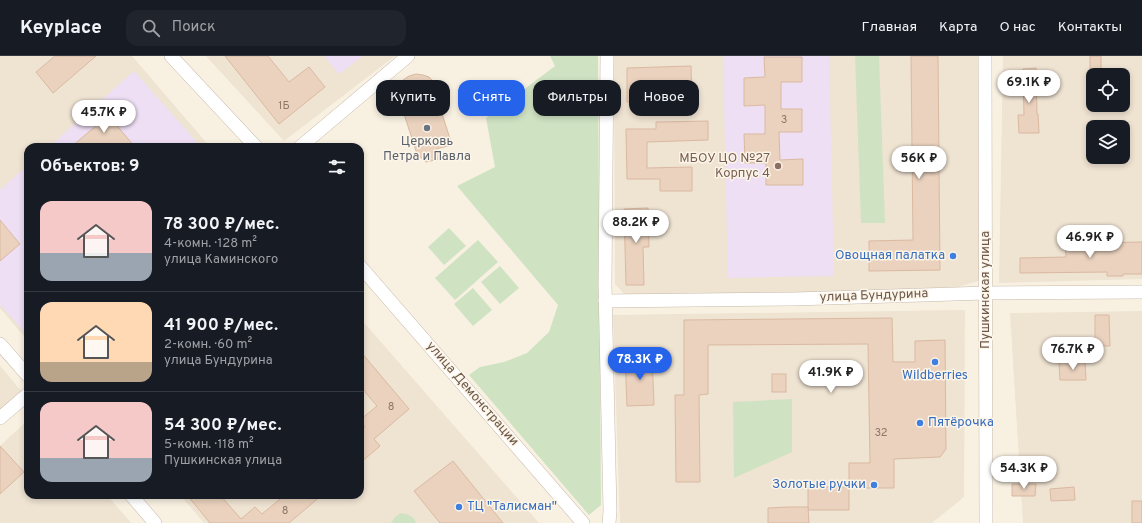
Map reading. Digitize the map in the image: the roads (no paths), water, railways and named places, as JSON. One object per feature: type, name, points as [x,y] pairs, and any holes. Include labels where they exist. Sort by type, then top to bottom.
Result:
[{"type":"street","points":[[171,56],[252,143]]},
{"type":"street","points":[[305,143],[408,56]]},
{"type":"street","points":[[607,56],[605,301],[609,523]]},
{"type":"street","name":"Пушкинская улица","points":[[985,56],[986,523]]},
{"type":"street","name":"улица Демонстрации","points":[[364,271],[583,523]]},
{"type":"street","name":"улица Бундурина","points":[[605,301],[795,299],[986,292],[1142,292]]},
{"type":"street","points":[[0,344],[24,371]]},
{"type":"street","points":[[0,418],[24,397]]},
{"type":"street","points":[[134,499],[155,523]]},
{"type":"place","name":"Церковь Петра и Павла","points":[[427,128]]},
{"type":"place","name":"МБОУ ЦО №27 Корпус 4","points":[[778,166]]},
{"type":"place","name":"Овощная палатка","points":[[953,256]]},
{"type":"place","name":"Wildberries","points":[[935,362]]},
{"type":"place","name":"Пятёрочка","points":[[920,423]]},
{"type":"place","name":"Золотые ручки","points":[[874,485]]},
{"type":"place","name":"ТЦ \"Талисман\"","points":[[459,507]]}]
